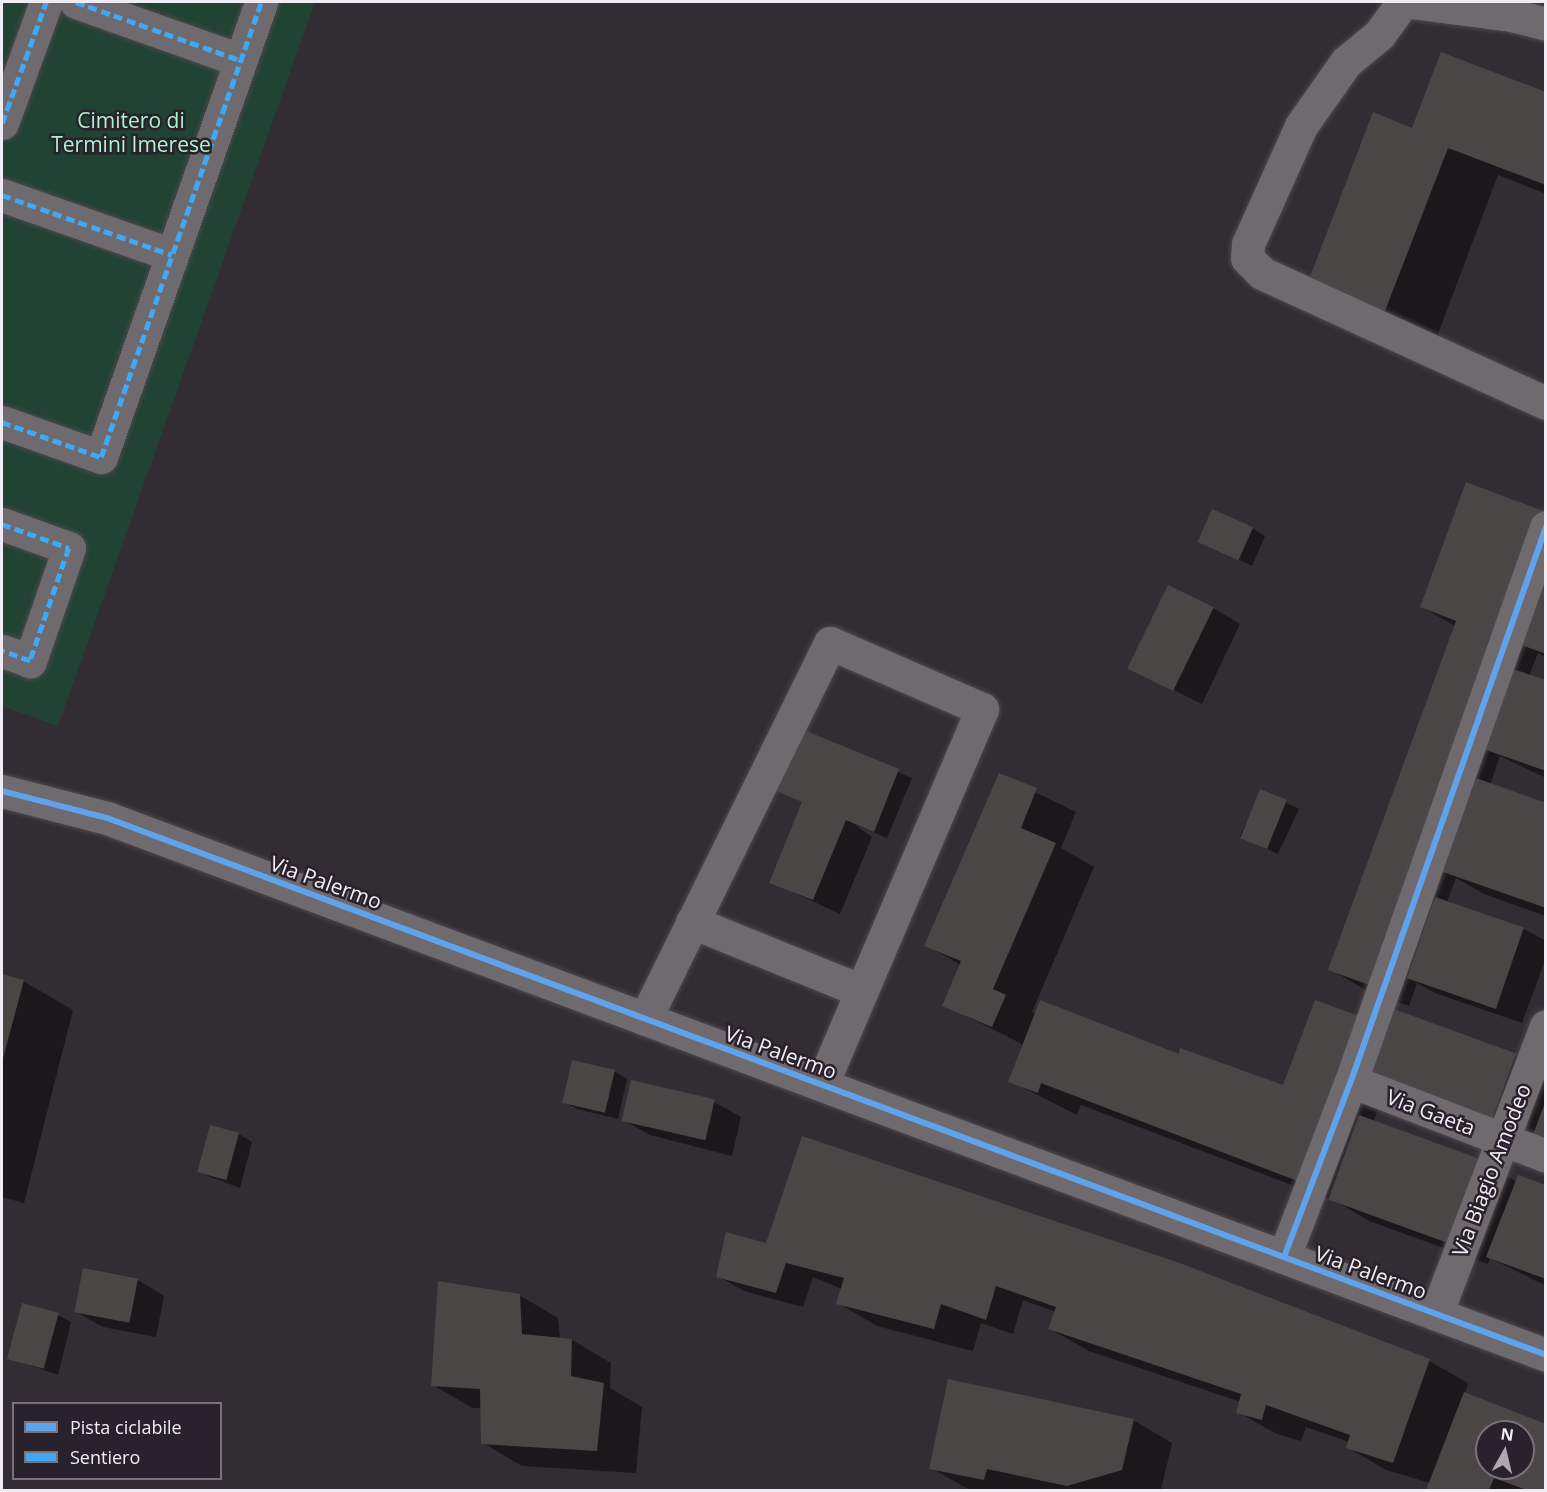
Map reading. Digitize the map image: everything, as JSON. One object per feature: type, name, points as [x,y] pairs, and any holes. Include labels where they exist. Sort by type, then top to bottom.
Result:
[{"type":"street","points":[[2,123],[46,2]]},
{"type":"street","points":[[76,2],[240,60]]},
{"type":"street","points":[[2,422],[100,457],[261,2]]},
{"type":"street","points":[[1403,2],[1380,34],[1346,62],[1301,126],[1246,251],[1256,269],[1545,403]]},
{"type":"street","points":[[1411,2],[1511,15],[1545,24]]},
{"type":"street","points":[[2,195],[172,255]]},
{"type":"street","points":[[2,524],[69,548],[30,661],[2,651]]},
{"type":"street","points":[[1284,1257],[1351,1081],[1545,527]]},
{"type":"street","points":[[645,1019],[830,643],[982,710],[822,1084]]},
{"type":"street","name":"Via Palermo","points":[[2,791],[108,818],[1545,1355]]},
{"type":"street","points":[[693,922],[862,991]]},
{"type":"street","name":"Via Biagio Amodeo","points":[[1436,1314],[1545,1026]]},
{"type":"street","name":"Via Gaeta","points":[[1351,1081],[1545,1156]]},
{"type":"green space","name":"Cimitero di Termini Imerese","points":[[2,2],[315,2],[58,726],[2,706]]},
{"type":"building","points":[[1441,52],[1546,92],[1546,185],[1448,148],[1385,311],[1308,282],[1373,112],[1412,128]]},
{"type":"building","points":[[1466,482],[1543,511],[1369,985],[1328,970],[1456,621],[1420,607]]},
{"type":"building","points":[[1212,509],[1253,527],[1238,560],[1197,542]]},
{"type":"building","points":[[1546,578],[1546,654],[1521,645]]},
{"type":"building","points":[[1168,585],[1214,607],[1173,691],[1127,669]]},
{"type":"building","points":[[1513,669],[1546,680],[1546,771],[1486,750]]},
{"type":"building","points":[[794,726],[899,769],[874,832],[846,820],[813,900],[769,883],[802,802],[769,788]]},
{"type":"building","points":[[999,773],[1037,788],[1021,828],[1056,843],[993,989],[1006,995],[992,1027],[942,1006],[961,961],[924,946]]},
{"type":"building","points":[[1476,778],[1546,803],[1546,908],[1443,872]]},
{"type":"building","points":[[1260,789],[1287,800],[1267,849],[1240,838]]},
{"type":"building","points":[[1435,897],[1524,928],[1496,1009],[1407,978]]},
{"type":"building","points":[[2,974],[24,980],[2,1062]]},
{"type":"building","points":[[1040,1000],[1179,1054],[1180,1048],[1283,1085],[1315,1000],[1364,1018],[1303,1183],[1041,1083],[1038,1093],[1008,1082]]},
{"type":"building","points":[[1391,1008],[1516,1053],[1490,1125],[1365,1079]]},
{"type":"building","points":[[572,1060],[615,1070],[605,1113],[562,1103]]},
{"type":"building","points":[[631,1080],[715,1099],[705,1140],[622,1121]]},
{"type":"building","points":[[1546,1104],[1546,1142],[1532,1137]]},
{"type":"building","points":[[1359,1115],[1479,1159],[1448,1243],[1328,1200]]},
{"type":"building","points":[[210,1125],[239,1133],[226,1180],[197,1172]]},
{"type":"building","points":[[802,1136],[1177,1262],[1430,1359],[1393,1463],[1346,1448],[1350,1435],[1266,1405],[1262,1420],[1236,1413],[1241,1394],[1048,1329],[1056,1307],[996,1286],[986,1320],[941,1304],[934,1329],[836,1304],[844,1278],[786,1263],[776,1293],[716,1277],[726,1232],[766,1243]]},
{"type":"building","points":[[1518,1175],[1546,1185],[1546,1279],[1486,1257]]},
{"type":"building","points":[[83,1268],[138,1279],[129,1323],[74,1312]]},
{"type":"building","points":[[438,1281],[520,1294],[522,1334],[572,1339],[571,1376],[604,1383],[597,1451],[481,1444],[480,1389],[431,1386]]},
{"type":"building","points":[[22,1303],[59,1313],[44,1369],[7,1359]]},
{"type":"building","points":[[948,1379],[1134,1419],[1122,1470],[1067,1486],[987,1469],[984,1480],[929,1469]]},
{"type":"building","points":[[1464,1392],[1546,1424],[1546,1490],[1527,1490],[1500,1480],[1535,1480],[1535,1420],[1475,1420],[1475,1480],[1493,1480],[1489,1490],[1426,1490]]},
{"type":"marked path","points":[[2,123],[46,2]]},
{"type":"marked path","points":[[76,2],[240,60]]},
{"type":"marked path","points":[[2,422],[101,457],[261,2]]},
{"type":"marked path","points":[[2,195],[172,255]]},
{"type":"marked path","points":[[2,524],[69,548],[30,661],[2,651]]},
{"type":"cycle path","points":[[1284,1257],[1351,1081],[1546,527]]},
{"type":"cycle path","points":[[2,791],[107,818],[1546,1355]]}]
